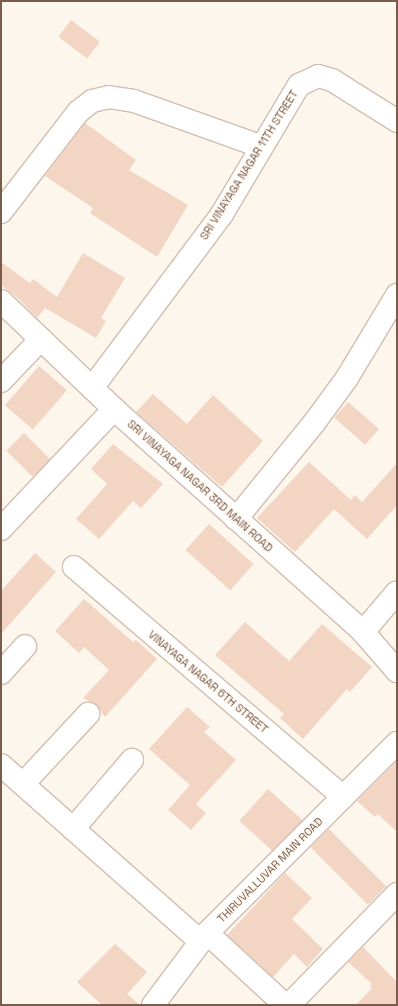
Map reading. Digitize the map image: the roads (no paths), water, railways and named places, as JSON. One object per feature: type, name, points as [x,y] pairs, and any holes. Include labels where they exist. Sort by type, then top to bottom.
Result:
[{"type":"street","name":"SRI VINAYAGA NAGAR 11TH STREET","points":[[92,388],[217,220],[260,146],[299,85],[318,76],[332,80],[397,121]]},
{"type":"street","points":[[1,212],[78,112],[92,100],[109,97],[134,101],[260,146]]},
{"type":"street","points":[[236,519],[314,424],[347,378],[397,295]]},
{"type":"street","name":"SRI VINAYAGA NAGAR 3RD MAIN ROAD","points":[[1,301],[114,409],[363,632],[397,671]]},
{"type":"street","points":[[1,381],[41,339]]},
{"type":"street","points":[[1,529],[114,409]]},
{"type":"street","name":"VINAYAGA NAGAR 6TH STREET","points":[[74,567],[343,797]]},
{"type":"street","points":[[363,632],[397,592]]},
{"type":"street","points":[[1,673],[25,646]]},
{"type":"street","points":[[23,784],[88,714]]},
{"type":"street","name":"THIRUVALLUVAR MAIN ROAD","points":[[153,1005],[203,937],[397,743]]},
{"type":"street","points":[[73,829],[132,760]]},
{"type":"street","points":[[1,765],[73,829],[285,1005]]},
{"type":"street","points":[[289,1005],[397,894]]}]
